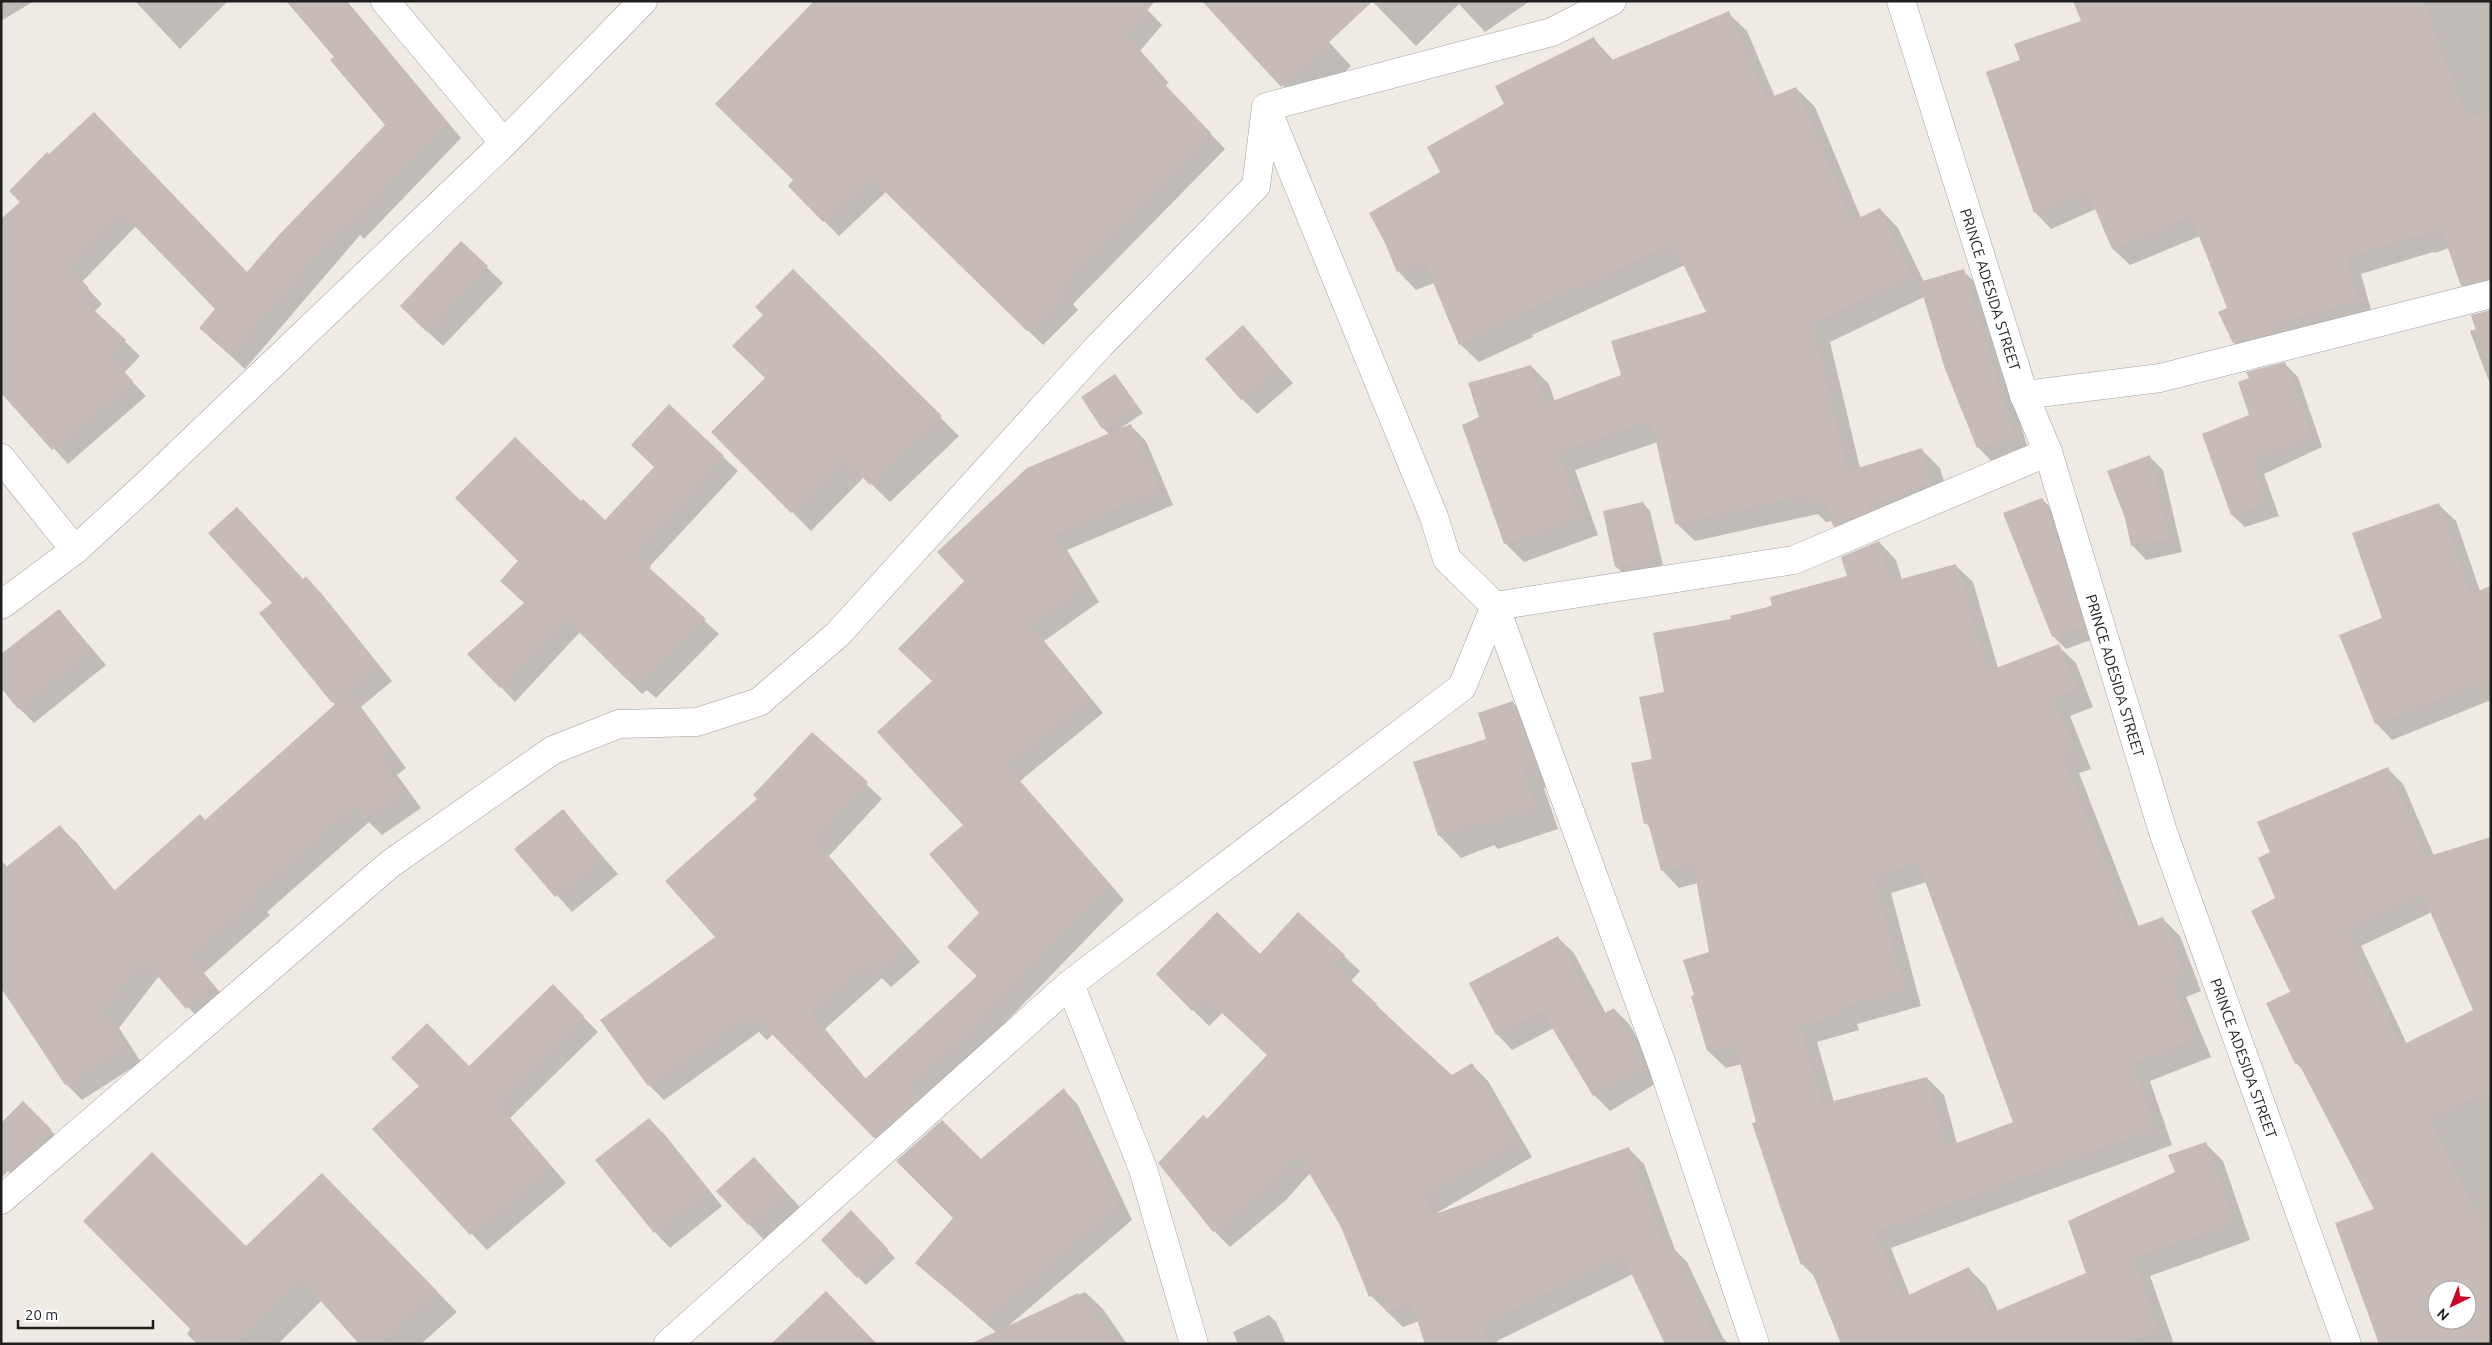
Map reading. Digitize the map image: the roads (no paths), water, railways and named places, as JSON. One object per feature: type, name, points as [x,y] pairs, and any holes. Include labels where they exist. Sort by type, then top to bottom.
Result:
[{"type":"street","points":[[385,1],[504,142]]},
{"type":"street","points":[[1,605],[75,550],[146,485],[504,142],[643,1]]},
{"type":"street","points":[[1266,108],[1552,32],[1612,1]]},
{"type":"street","name":"PRINCE ADESIDA STREET","points":[[1901,1],[2024,395],[2048,452],[2163,832],[2347,1344]]},
{"type":"street","points":[[1266,108],[1434,517],[1447,559],[1495,606],[1663,1067],[1755,1344]]},
{"type":"street","points":[[1,1200],[390,864],[553,750],[618,724],[697,722],[759,702],[838,634],[1100,345],[1256,186],[1266,108]]},
{"type":"street","points":[[2024,395],[2160,378],[2491,294]]},
{"type":"street","points":[[1495,606],[1794,560],[2048,452]]},
{"type":"street","points":[[1,458],[75,550]]},
{"type":"street","points":[[668,1344],[1070,984],[1462,687],[1495,606]]},
{"type":"street","points":[[1070,984],[1143,1169],[1194,1344]]}]
